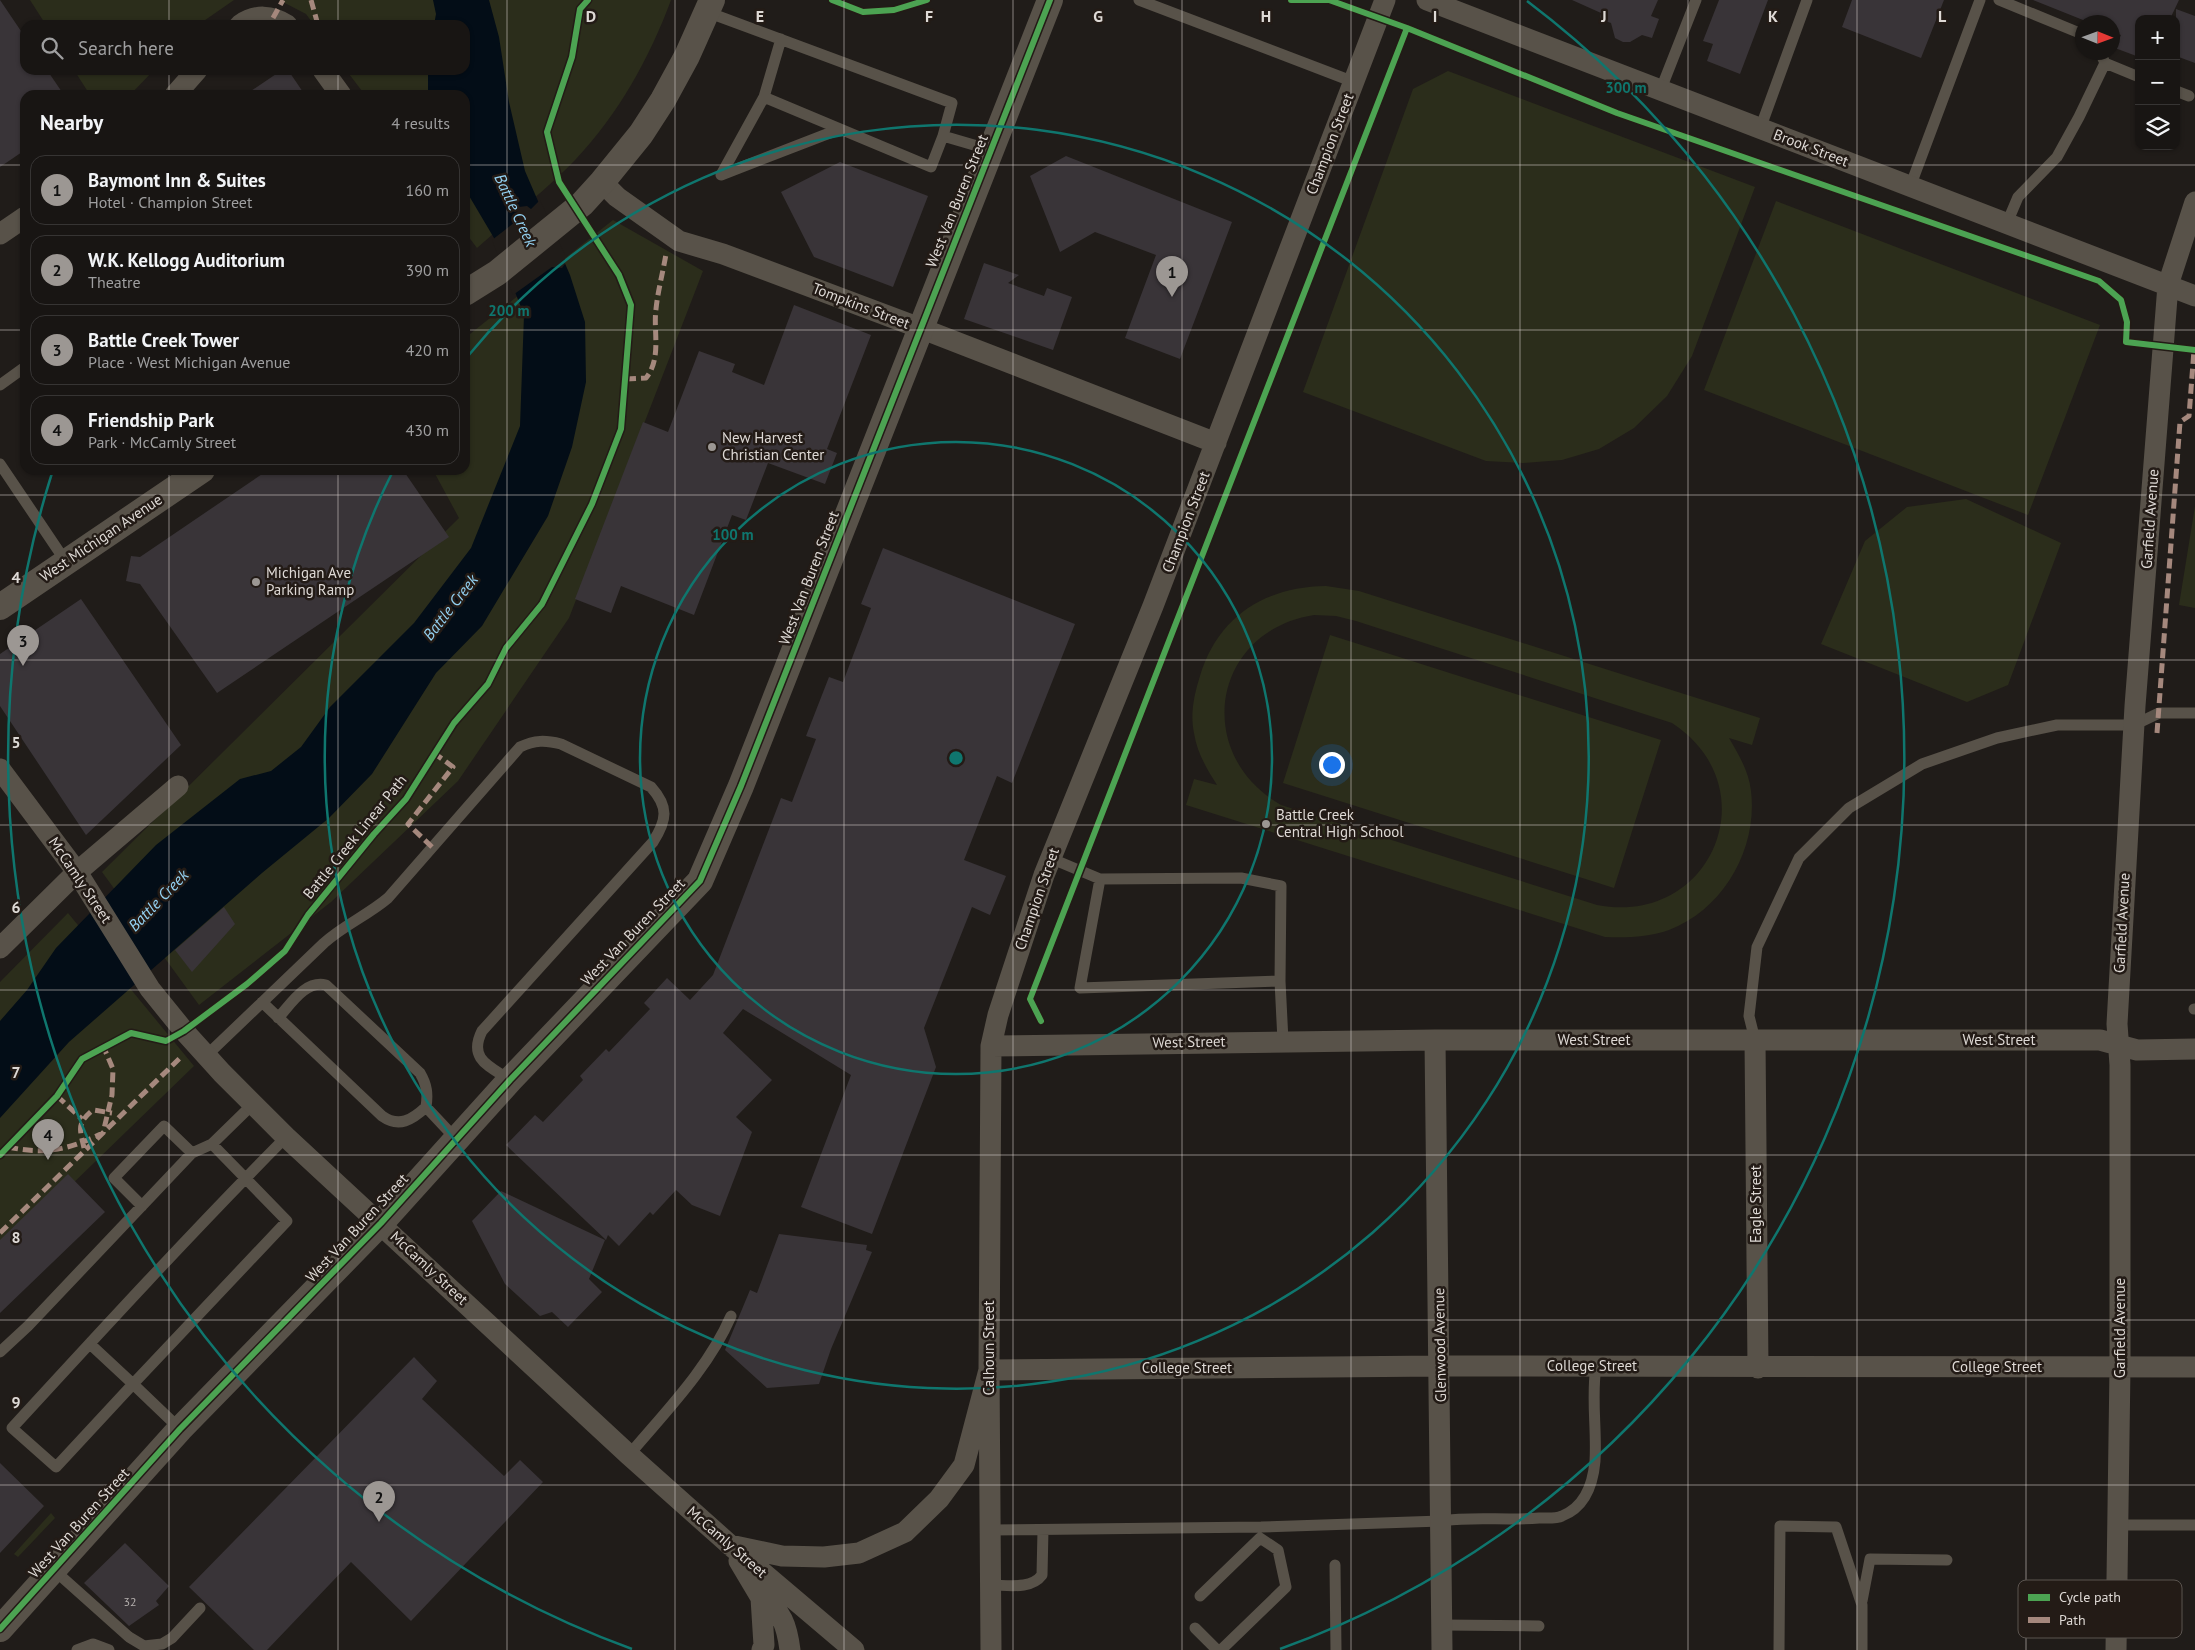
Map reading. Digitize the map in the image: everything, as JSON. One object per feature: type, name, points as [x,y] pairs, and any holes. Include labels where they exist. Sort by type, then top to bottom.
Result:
[{"type":"street","name":"West Van Buren Street","points":[[0,1628],[180,1429],[381,1223],[510,1080],[700,881],[741,786],[1050,0]]},
{"type":"street","name":"Champion Street","points":[[991,1046],[1001,1007],[1050,858],[1153,606],[1385,0]]},
{"type":"street","name":"Brook Street","points":[[1427,0],[2195,296]]},
{"type":"street","points":[[470,284],[497,273],[582,204],[602,182],[641,134],[663,100],[709,6]]},
{"type":"street","points":[[251,20],[257,17],[271,20]]},
{"type":"street","points":[[181,90],[193,75]]},
{"type":"street","points":[[327,75],[337,90]]},
{"type":"street","name":"Tompkins Street","points":[[602,182],[617,197],[679,241],[723,254],[920,328],[1216,443]]},
{"type":"street","name":"Garfield Avenue","points":[[2117,1580],[2120,1367],[2117,1024],[2134,725],[2168,285],[2195,202]]},
{"type":"street","points":[[0,234],[20,220]]},
{"type":"street","name":"West Michigan Avenue","points":[[0,607],[195,475]]},
{"type":"street","name":"McCamly Street","points":[[0,769],[77,872],[150,989],[206,1056],[286,1137],[381,1223],[629,1455],[730,1546],[854,1650]]},
{"type":"street","points":[[0,948],[77,872],[178,786]]},
{"type":"street","name":"West Street","points":[[991,1046],[1435,1040],[2100,1040],[2137,1050],[2195,1049]]},
{"type":"street","name":"Glenwood Avenue","points":[[1435,1040],[1442,1650]]},
{"type":"street","name":"Eagle Street","points":[[1755,1040],[1758,1368]]},
{"type":"street","name":"Calhoun Street","points":[[991,1046],[989,1370],[991,1650]]},
{"type":"street","name":"College Street","points":[[989,1370],[1440,1366],[1758,1368],[2195,1367]]},
{"type":"street","points":[[730,1546],[782,1556],[824,1556],[859,1553],[905,1532],[939,1499],[964,1465],[989,1370]]},
{"type":"street","points":[[730,1546],[761,1598],[764,1645],[762,1650]]},
{"type":"street","points":[[761,1598],[772,1604],[778,1611],[786,1627],[790,1650]]},
{"type":"lane","points":[[1139,0],[1354,82]]},
{"type":"lane","points":[[1661,90],[1696,0]]},
{"type":"lane","points":[[1760,129],[1806,0]]},
{"type":"lane","points":[[1910,186],[1980,0]]},
{"type":"lane","points":[[1999,0],[2075,31]]},
{"type":"lane","points":[[709,6],[781,39],[952,103],[943,136],[930,167],[764,97]]},
{"type":"lane","points":[[781,39],[764,97],[721,175],[840,129]]},
{"type":"lane","points":[[2007,223],[2018,197],[2057,157],[2079,117],[2102,60]]},
{"type":"lane","points":[[2107,60],[2135,75]]},
{"type":"lane","points":[[2180,93],[2189,96]]},
{"type":"lane","points":[[943,136],[991,150]]},
{"type":"lane","points":[[0,384],[20,370]]},
{"type":"lane","points":[[0,464],[66,562]]},
{"type":"lane","points":[[1755,1040],[1749,1016],[1758,947],[1799,858],[1849,808],[1922,764],[1997,738],[2056,725],[2134,725],[2159,712],[2195,713]]},
{"type":"lane","points":[[206,1056],[338,930],[374,910],[388,898],[520,747],[534,740],[561,744],[650,787],[662,799],[664,815],[661,830],[653,842],[482,1031],[476,1043],[478,1054],[486,1064],[510,1080]]},
{"type":"lane","points":[[1050,858],[1100,879],[1241,878],[1281,886],[1280,980],[1283,1041]]},
{"type":"lane","points":[[1100,879],[1080,988],[1280,980]]},
{"type":"lane","points":[[262,1002],[278,1018],[391,1123],[402,1123],[412,1119],[426,1107],[428,1095],[420,1073],[326,985],[316,983],[308,986],[278,1018]]},
{"type":"lane","points":[[0,1352],[28,1326],[192,1153],[212,1144],[253,1104]]},
{"type":"lane","points":[[426,1107],[456,1139]]},
{"type":"lane","points":[[142,1206],[114,1178],[164,1126],[192,1153]]},
{"type":"lane","points":[[212,1144],[244,1179],[287,1221],[56,1466],[12,1428],[244,1179],[286,1137]]},
{"type":"lane","points":[[629,1455],[707,1361],[720,1340],[731,1316]]},
{"type":"lane","points":[[90,1344],[180,1429]]},
{"type":"lane","points":[[990,1530],[1261,1533],[1461,1518],[1521,1520],[1561,1517],[1578,1506],[1591,1489],[1595,1460],[1592,1388],[1596,1366]]},
{"type":"lane","points":[[2117,1525],[2195,1525]]},
{"type":"lane","points":[[1779,1650],[1780,1526],[1836,1527],[1862,1605]]},
{"type":"lane","points":[[991,1585],[1023,1585],[1038,1581],[1042,1575],[1043,1530]]},
{"type":"lane","points":[[1200,1596],[1261,1533]]},
{"type":"lane","points":[[1221,1650],[1286,1587],[1278,1550],[1261,1533]]},
{"type":"lane","points":[[1862,1650],[1862,1605],[1870,1559],[1947,1560]]},
{"type":"lane","points":[[1335,1565],[1336,1650]]},
{"type":"lane","points":[[54,1570],[128,1637],[144,1646],[162,1644],[172,1638],[200,1608]]},
{"type":"lane","points":[[1442,1625],[1539,1626]]},
{"type":"lane","points":[[1195,1628],[1217,1650]]},
{"type":"lane","points":[[77,1650],[84,1645],[93,1644],[109,1650]]},
{"type":"green space","points":[[30,0],[234,0],[205,20],[43,20]]},
{"type":"green space","points":[[279,0],[671,0],[643,64],[606,124],[564,171],[477,248],[470,239],[470,90],[361,90],[350,75],[470,75],[470,20],[310,20],[306,14]]},
{"type":"green space","points":[[1448,71],[1755,187],[1692,356],[1667,396],[1634,428],[1599,449],[1562,460],[1523,463],[1486,461],[1303,392],[1413,89]]},
{"type":"green space","points":[[77,75],[149,75],[135,90],[87,90]]},
{"type":"green space","points":[[1776,201],[2100,325],[2028,515],[1704,390]]},
{"type":"green space","points":[[613,220],[703,271],[569,618],[458,781],[331,902],[199,1005],[102,872],[459,518],[436,475],[470,475],[470,334]]},
{"type":"green space","points":[[1966,499],[2061,543],[2008,685],[1967,702],[1821,644],[1865,541],[1907,507]]},
{"type":"green space","points":[[2195,506],[2195,608],[2179,605]]},
{"type":"green space","points":[[1326,586],[1359,591],[1760,718],[1752,745],[1729,738],[1746,770],[1751,791],[1752,812],[1749,834],[1743,854],[1721,892],[1689,920],[1669,930],[1638,936],[1605,937],[1186,805],[1194,779],[1217,785],[1200,754],[1193,726],[1194,697],[1208,655],[1232,621],[1247,609],[1264,599],[1283,592]],"holes":[[[1314,615],[1336,616],[1672,723],[1702,750],[1718,782],[1722,815],[1714,846],[1697,874],[1671,895],[1637,906],[1597,905],[1281,805],[1253,783],[1234,756],[1225,727],[1226,697],[1235,669],[1253,644],[1280,626]]]},
{"type":"green space","points":[[1330,635],[1661,740],[1614,888],[1283,783]]},
{"type":"green space","points":[[68,913],[194,1066],[0,1254],[0,982]]},
{"type":"green space","points":[[51,1513],[55,1518],[18,1557],[14,1554]]},
{"type":"water","name":"Battle Creek","points":[[433,0],[489,0],[499,37],[509,102],[525,171],[570,275],[585,322],[586,382],[572,447],[548,516],[482,626],[436,673],[372,774],[329,818],[262,873],[69,1042],[0,1118],[0,1021],[27,990],[56,948],[156,845],[240,779],[271,771],[301,747],[330,707],[414,623],[471,548],[520,426],[524,315],[494,238],[470,197],[470,90],[428,90],[428,75],[470,75],[470,20],[435,20],[436,14]]},
{"type":"pier","points":[[540,200],[565,255],[565,264],[562,268],[552,267],[513,295],[492,240],[519,219],[517,212],[519,207],[527,206],[531,209]]},
{"type":"building","points":[[0,0],[20,30],[20,75],[50,75],[61,90],[20,90],[20,153],[0,167]]},
{"type":"building","points":[[1572,0],[1658,0],[1651,16],[1659,19],[1652,38],[1642,35],[1630,42],[1623,42],[1615,38],[1611,23],[1600,19],[1601,13]]},
{"type":"building","points":[[1719,0],[1768,0],[1740,74],[1707,61],[1713,44],[1703,41]]},
{"type":"building","points":[[1852,0],[1944,0],[1921,58],[1842,27]]},
{"type":"building","points":[[2033,0],[2179,0],[2172,15],[2135,15],[2135,56],[2120,50],[2120,15],[2075,15],[2075,17]]},
{"type":"building","points":[[2176,9],[2195,16],[2195,63],[2180,57],[2180,15],[2176,15]]},
{"type":"building","points":[[275,75],[291,75],[302,90],[252,90]]},
{"type":"building","points":[[1066,156],[1232,222],[1180,359],[1125,338],[1156,255],[1095,232],[1060,252],[1030,176]]},
{"type":"building","points":[[840,162],[928,196],[893,287],[814,257],[781,192]]},
{"type":"building","points":[[984,263],[1019,275],[1008,283],[1044,296],[1047,288],[1072,297],[1053,350],[964,319]]},
{"type":"building","points":[[794,305],[871,335],[827,449],[837,453],[825,484],[768,463],[746,520],[732,515],[694,615],[621,586],[611,613],[575,599],[643,422],[668,432],[699,351],[735,364],[732,372],[764,385]]},
{"type":"building","name":"Michigan Ave Parking Ramp","points":[[261,475],[406,475],[449,537],[217,693],[140,584],[126,581],[131,556],[140,557]]},
{"type":"building","points":[[883,548],[1075,624],[1012,783],[997,776],[964,860],[1006,876],[990,915],[972,907],[924,1028],[936,1067],[872,1234],[801,1207],[851,1075],[743,1009],[723,1033],[772,1080],[736,1117],[752,1132],[720,1216],[692,1205],[676,1190],[653,1215],[650,1212],[619,1246],[608,1235],[606,1240],[506,1145],[535,1115],[543,1122],[583,1080],[580,1076],[606,1049],[609,1052],[650,1009],[644,1003],[667,978],[690,1000],[713,975],[781,798],[792,802],[816,739],[806,736],[829,677],[843,682],[871,608],[861,604]]},
{"type":"building","points":[[81,599],[181,745],[86,835],[0,706],[0,654]]},
{"type":"building","points":[[224,907],[235,924],[192,972],[175,950]]},
{"type":"building","points":[[68,1174],[105,1212],[0,1313],[0,1240]]},
{"type":"building","points":[[501,1191],[605,1240],[589,1279],[602,1292],[568,1327],[552,1312],[540,1316],[505,1284],[472,1221]]},
{"type":"building","points":[[779,1234],[867,1245],[866,1250],[872,1252],[831,1349],[819,1384],[767,1388],[725,1350],[750,1290],[757,1293]]},
{"type":"building","points":[[414,1357],[437,1381],[422,1399],[504,1476],[520,1460],[543,1482],[411,1621],[351,1562],[267,1650],[254,1650],[189,1587]]},
{"type":"building","points":[[0,1463],[44,1506],[0,1553]]},
{"type":"building","points":[[125,1543],[169,1586],[156,1601],[159,1605],[129,1626],[84,1583]]},
{"type":"marked path","points":[[273,18],[283,0]]},
{"type":"marked path","points":[[311,0],[317,20]]},
{"type":"marked path","points":[[626,379],[646,378],[654,362],[656,344],[655,317],[666,254]]},
{"type":"marked path","points":[[2157,733],[2180,422],[2189,416],[2194,350]]},
{"type":"marked path","points":[[432,847],[408,824],[453,767],[434,753]]},
{"type":"marked path","points":[[8,1147],[45,1151],[67,1147],[103,1133],[112,1095],[113,1069],[104,1048]]},
{"type":"marked path","points":[[0,1233],[180,1058]]},
{"type":"marked path","points":[[57,1096],[82,1119]]},
{"type":"marked path","points":[[84,1148],[81,1131],[84,1119],[93,1110],[112,1113]]},
{"type":"cycle path","name":"Battle Creek Linear Path","points":[[0,1155],[57,1096],[82,1059],[131,1033],[166,1041],[184,1031],[247,984],[285,951],[308,915],[374,834],[406,799],[454,723],[488,684],[506,648],[542,604],[592,504],[621,429],[631,305],[619,275],[559,182],[547,132],[572,57],[580,9],[588,0]]},
{"type":"cycle path","points":[[832,0],[863,12],[894,10],[927,0]]},
{"type":"cycle path","points":[[0,1629],[180,1429],[381,1223],[510,1080],[700,881],[741,786],[1050,0]]},
{"type":"cycle path","points":[[1291,0],[1329,0],[1407,28]]},
{"type":"cycle path","points":[[1041,1021],[1030,999],[1407,28],[1617,113],[2099,281],[2121,300],[2127,322],[2126,342],[2195,350]]},
{"type":"place","name":"Baymont Inn & Suites","points":[[1172,297]]},
{"type":"place","name":"New Harvest Christian Center","points":[[712,447]]},
{"type":"place","name":"Michigan Ave Parking Ramp","points":[[256,582]]},
{"type":"place","name":"Battle Creek Tower","points":[[23,666]]},
{"type":"place","name":"Battle Creek Central High School","points":[[1266,824]]},
{"type":"place","name":"Friendship Park","points":[[48,1160]]},
{"type":"place","name":"W.K. Kellogg Auditorium","points":[[379,1522]]}]
